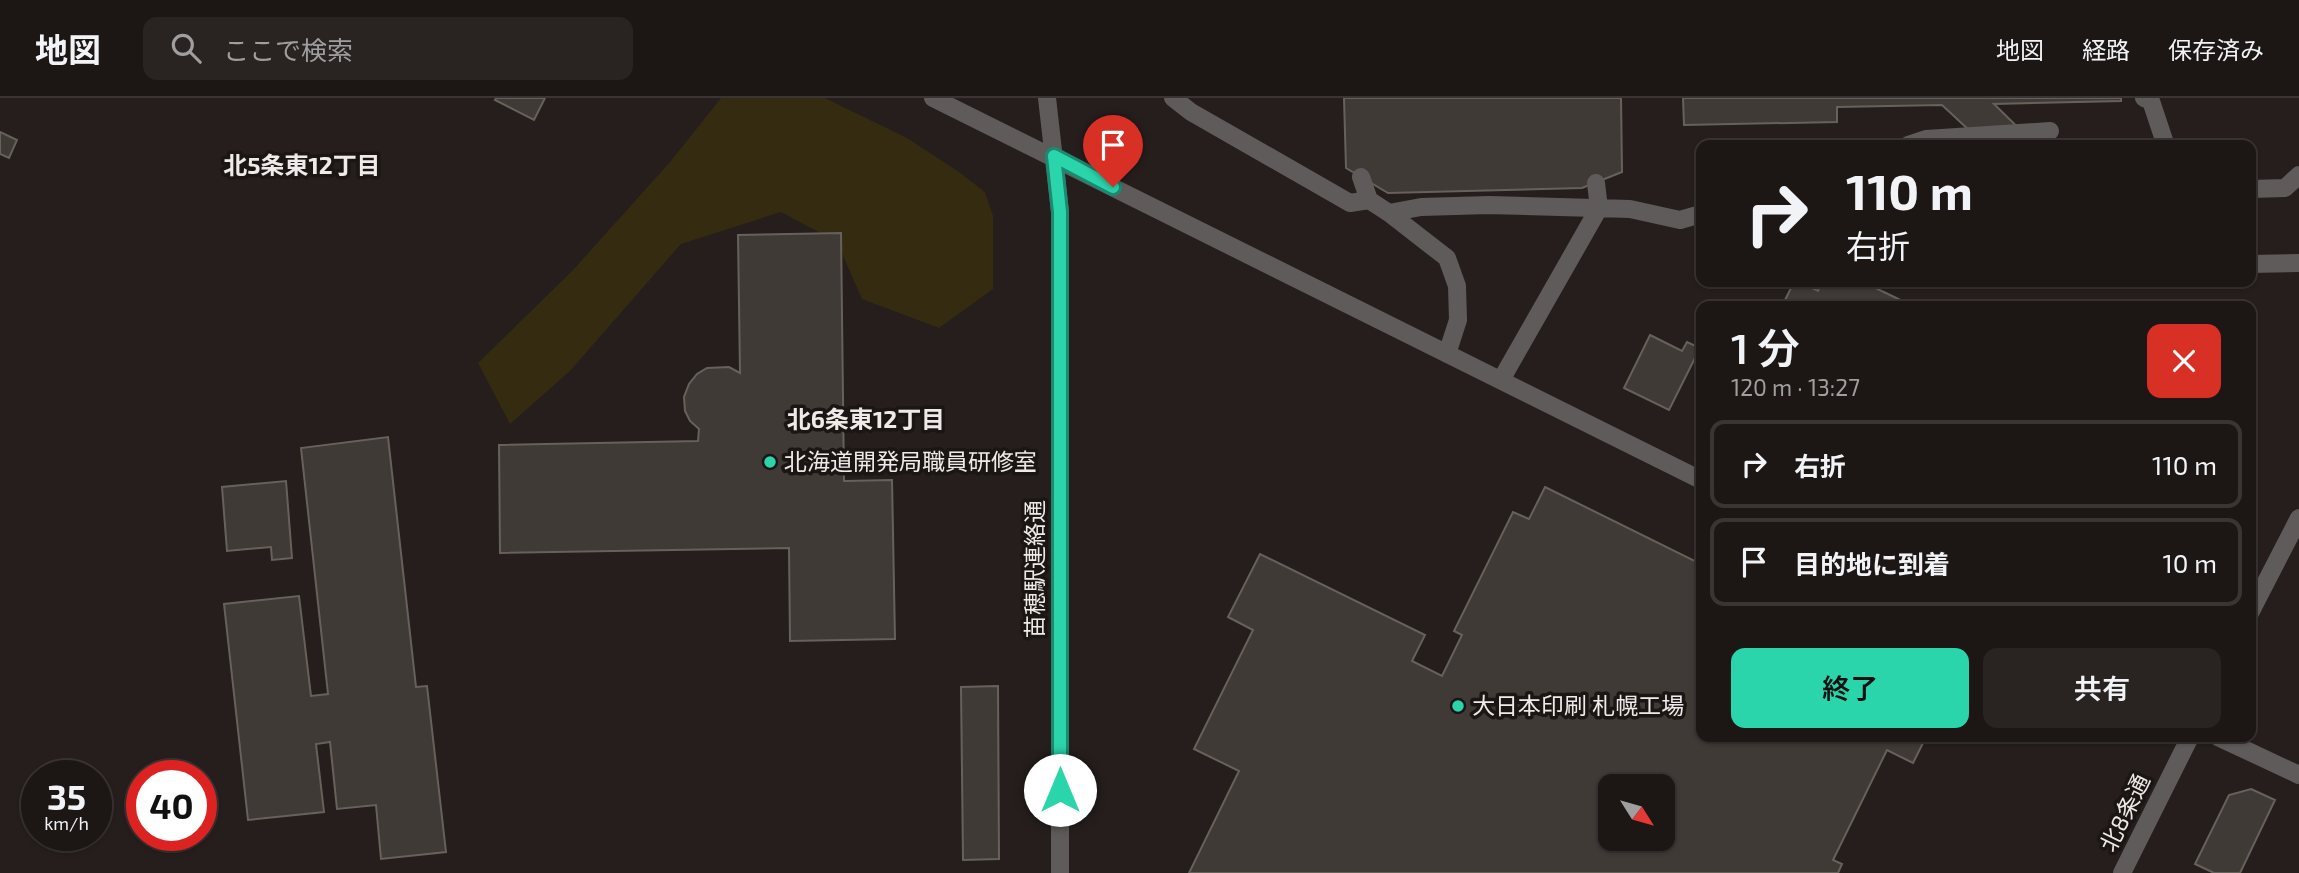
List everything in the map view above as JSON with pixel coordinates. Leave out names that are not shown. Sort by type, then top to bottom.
[{"type":"street","points":[[933,98],[1696,478]]},
{"type":"street","name":"苗穂駅連絡通","points":[[1046,98],[1060,212],[1060,873]]},
{"type":"street","points":[[1173,98],[1191,112],[1350,203],[1369,200]]},
{"type":"street","points":[[2144,98],[2151,102],[2164,140]]},
{"type":"street","points":[[1951,140],[2050,131]]},
{"type":"street","points":[[2256,189],[2285,188],[2299,175]]},
{"type":"street","points":[[1361,177],[1369,200],[1389,212],[1447,258],[1457,286],[1458,320],[1447,354]]},
{"type":"street","points":[[1501,380],[1599,208],[1596,183]]},
{"type":"street","points":[[1389,212],[1421,206],[1489,205],[1630,209],[1679,220],[1696,215]]},
{"type":"street","points":[[2256,264],[2299,263]]},
{"type":"street","points":[[2256,602],[2299,518]]},
{"type":"street","name":"北8条通","points":[[2122,873],[2188,742]]},
{"type":"street","points":[[2229,742],[2299,775]]},
{"type":"shaded area","points":[[721,98],[825,98],[907,138],[959,172],[985,192],[993,216],[993,289],[939,328],[862,299],[837,242],[781,212],[681,244],[570,371],[510,424],[478,363],[573,270],[670,162]]},
{"type":"building","points":[[545,98],[534,120],[495,100]]},
{"type":"building","points":[[1344,98],[1621,98],[1622,172],[1582,188],[1388,193],[1346,168]]},
{"type":"building","points":[[1683,98],[2121,98],[2121,101],[1994,104],[2031,140],[1980,140],[1942,105],[1837,107],[1837,122],[1684,125]]},
{"type":"building","points":[[0,132],[17,140],[9,158],[0,154]]},
{"type":"building","points":[[841,233],[844,481],[892,480],[895,639],[790,641],[789,548],[500,553],[499,445],[698,441],[699,429],[690,421],[685,411],[684,397],[689,384],[697,374],[707,368],[729,367],[740,373],[738,235]]},
{"type":"building","points":[[1792,287],[1810,287],[1818,291],[1820,287],[1873,287],[1903,301],[1784,301]]},
{"type":"building","points":[[1650,335],[1682,351],[1687,342],[1696,346],[1696,356],[1669,410],[1624,388]]},
{"type":"building","points":[[388,437],[416,687],[427,686],[446,852],[381,859],[376,805],[337,809],[330,742],[316,744],[324,812],[248,820],[224,604],[299,596],[311,696],[328,694],[301,448]]},
{"type":"building","points":[[286,481],[292,558],[272,560],[271,547],[227,551],[222,487]]},
{"type":"building","name":"大日本印刷 札幌工場","points":[[1545,487],[1696,562],[1696,742],[1924,742],[1913,763],[1887,750],[1833,860],[1842,864],[1838,873],[1189,873],[1239,771],[1194,749],[1253,630],[1228,617],[1260,554],[1425,635],[1412,661],[1442,676],[1462,635],[1454,631],[1513,512],[1529,519]]},
{"type":"building","points":[[998,686],[999,859],[963,860],[961,687]]},
{"type":"building","points":[[2251,789],[2275,800],[2240,873],[2214,873],[2195,864],[2229,795]]},
{"type":"place","name":"北海道開発局職員研修室","points":[[770,462]]},
{"type":"place","name":"大日本印刷 札幌工場","points":[[1458,706]]},
{"type":"district","name":"北5条東12丁目","points":[[302,166]]},
{"type":"district","name":"北6条東12丁目","points":[[866,420]]},
{"type":"route","points":[[1060,790],[1060,212],[1054,156],[1113,187]]}]
